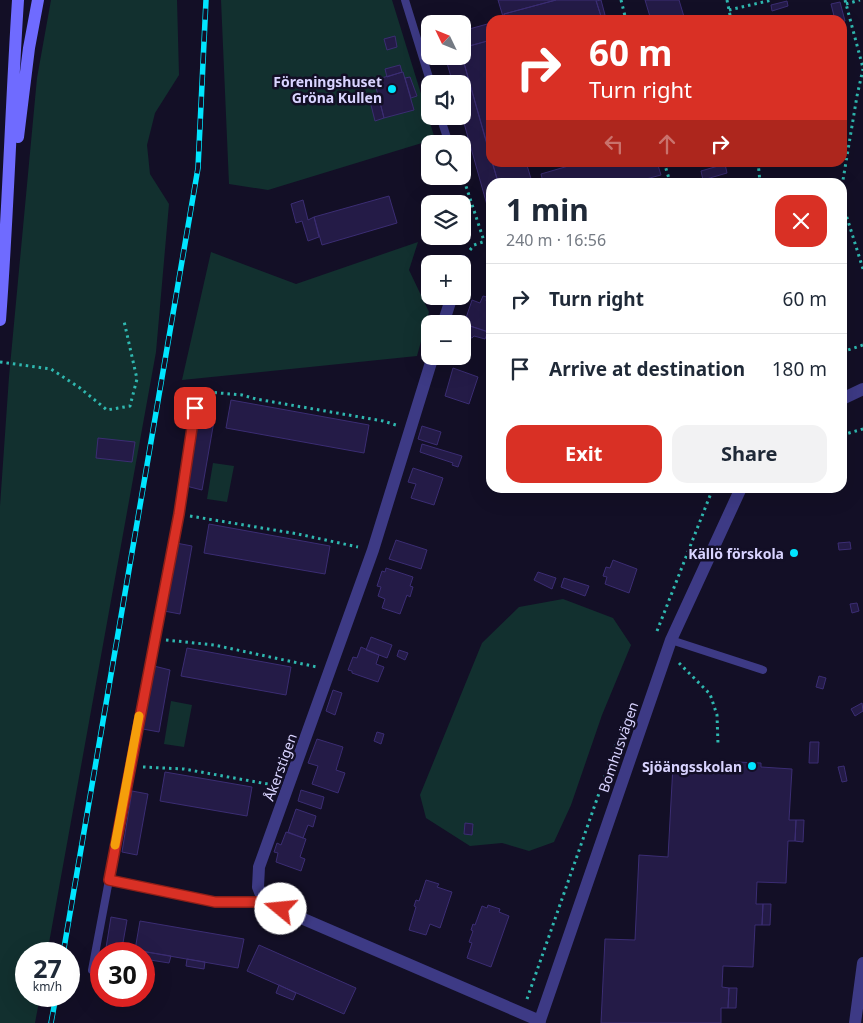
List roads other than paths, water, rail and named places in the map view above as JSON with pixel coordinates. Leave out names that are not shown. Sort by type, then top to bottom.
[{"type":"main road","points":[[0,320],[8,211],[12,91],[18,0]]},
{"type":"main road","points":[[8,211],[29,48],[38,0]]},
{"type":"street","name":"Åkerstigen","points":[[264,902],[258,887],[259,867],[373,550],[431,365]]},
{"type":"street","points":[[847,396],[863,389]]},
{"type":"street","name":"Bomhusvägen","points":[[540,1022],[671,640],[739,493]]},
{"type":"street","points":[[264,902],[540,1022]]},
{"type":"street","points":[[855,1023],[863,963]]},
{"type":"lane","points":[[405,0],[428,75]]},
{"type":"lane","points":[[97,942],[129,766],[179,514],[198,391]]},
{"type":"lane","points":[[671,640],[763,670]]},
{"type":"lane","points":[[109,880],[215,902],[264,902]]},
{"type":"railway","points":[[65,942],[198,168],[206,0]]},
{"type":"railway","points":[[51,1023],[54,1007]]},
{"type":"place","name":"Föreningshuset Gröna Kullen","points":[[392,89]]},
{"type":"place","name":"Källö förskola","points":[[794,553]]},
{"type":"place","name":"Sjöängsskolan","points":[[752,766]]}]
